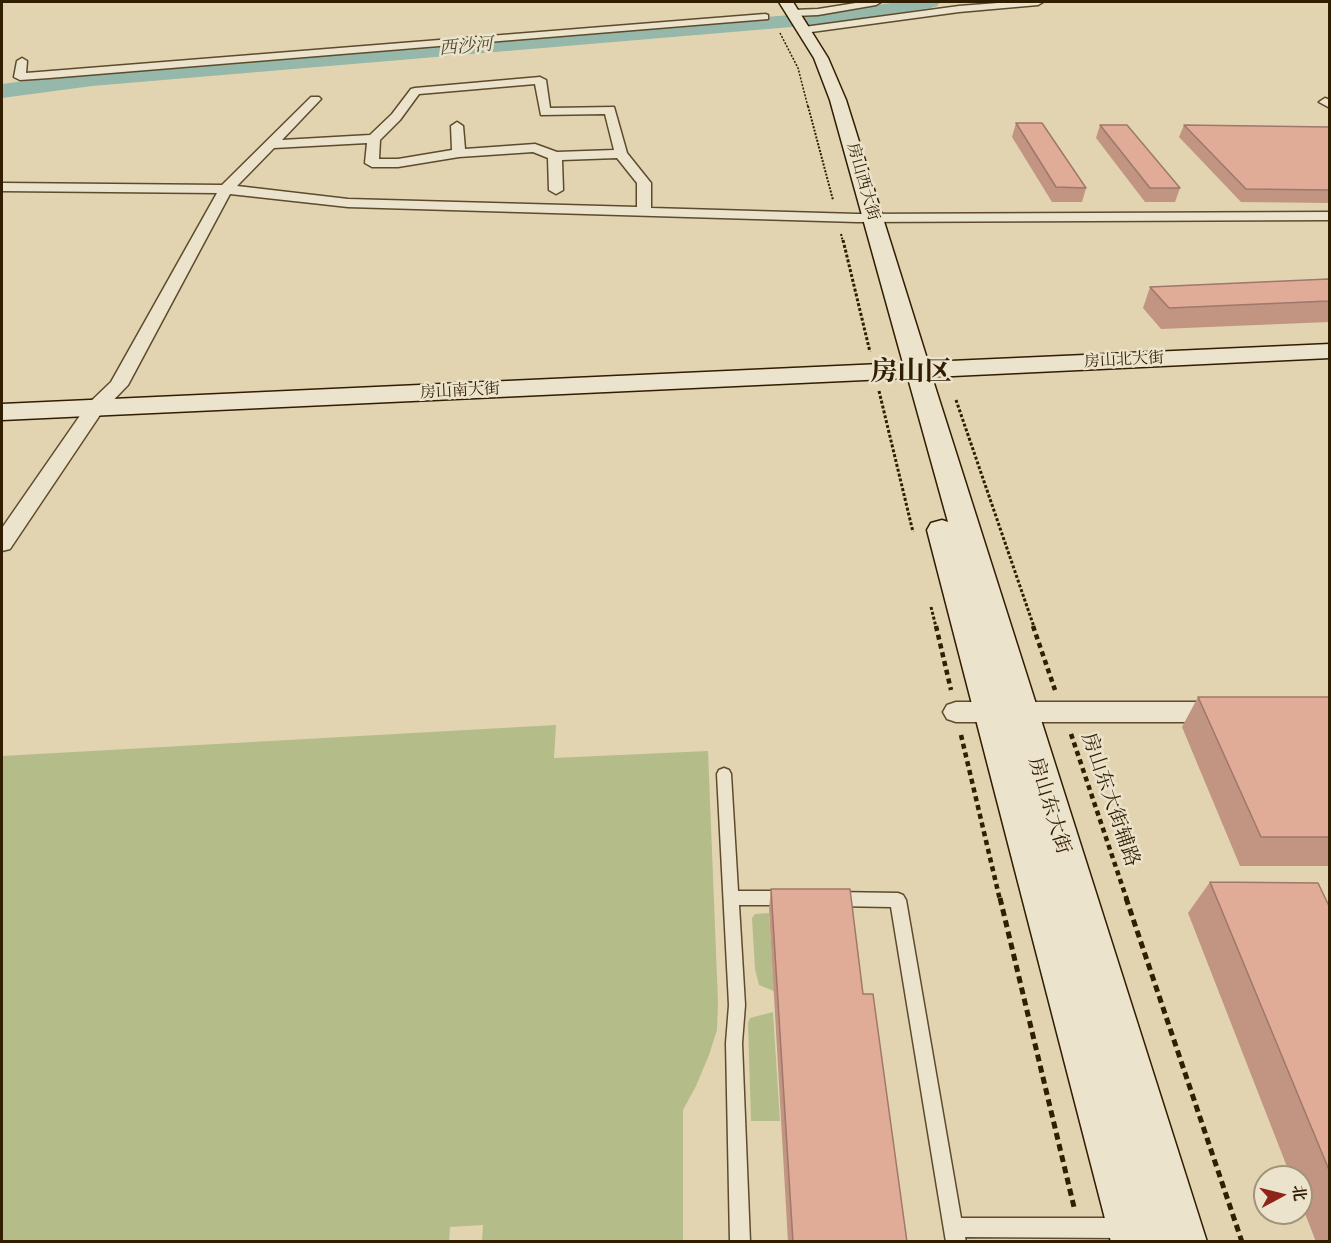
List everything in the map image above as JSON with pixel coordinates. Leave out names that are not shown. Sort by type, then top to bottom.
[{"type":"main road","name":"房山西大街","points":[[774,2],[793,18],[817,77],[865,218],[909,371]]},
{"type":"main road","name":"房山北大街","points":[[909,371],[1329,351]]},
{"type":"main road","name":"房山南大街","points":[[2,412],[909,371]]},
{"type":"main road","name":"房山东大街","points":[[909,371],[989,711],[1137,1235]]},
{"type":"main road","name":"房山东大街","points":[[989,711],[1179,1234]]},
{"type":"street","points":[[793,18],[876,2]]},
{"type":"street","points":[[793,18],[960,9],[1038,2]]},
{"type":"street","points":[[22,61],[15,78],[765,16]]},
{"type":"street","points":[[621,154],[555,156],[535,148],[459,153],[398,163],[372,163],[374,139],[396,117],[416,91],[540,80],[545,112],[610,110],[621,154],[644,183],[644,212]]},
{"type":"street","points":[[2,544],[95,408],[119,385],[226,189],[315,99]]},
{"type":"street","points":[[457,126],[459,153]]},
{"type":"street","points":[[271,144],[374,139]]},
{"type":"street","points":[[555,156],[556,190]]},
{"type":"street","points":[[2,188],[226,189],[348,203],[865,218],[1329,216]]},
{"type":"street","points":[[989,711],[1248,712]]},
{"type":"lane","points":[[724,774],[737,1005],[734,1043],[740,1242]]},
{"type":"lane","points":[[731,898],[898,900],[954,1234],[1079,1228],[1137,1235],[1179,1234]]},
{"type":"path","points":[[909,371],[915,542]]},
{"type":"path","name":"房山东大街辅路","points":[[909,371],[1062,710],[1242,1242]]},
{"type":"path","points":[[929,599],[989,711],[1079,1228]]},
{"type":"green space","points":[[556,725],[554,758],[708,751],[718,1002],[717,1030],[696,1086],[683,1110],[683,1241],[482,1241],[483,1225],[450,1227],[449,1242],[2,1241],[2,756]]},
{"type":"green space","points":[[769,913],[774,991],[759,985],[755,969],[752,918],[755,914]]},
{"type":"green space","points":[[773,1012],[780,1121],[751,1121],[748,1023],[750,1018]]},
{"type":"building","points":[[1016,123],[1042,123],[1086,188],[1056,187]]},
{"type":"building","points":[[1100,125],[1127,125],[1180,188],[1150,188]]},
{"type":"building","points":[[1184,125],[1329,127],[1329,190],[1246,189]]},
{"type":"building","points":[[1329,279],[1329,301],[1169,308],[1150,287]]},
{"type":"building","points":[[1198,697],[1329,697],[1329,837],[1261,837]]},
{"type":"building","points":[[1210,882],[1318,883],[1329,906],[1329,1170]]},
{"type":"building","points":[[771,889],[850,889],[863,994],[873,994],[907,1242],[793,1242]]},
{"type":"waterway","name":"西沙河","points":[[2,91],[92,79],[827,18],[931,2]]},
{"type":"district","name":"房山区","points":[[911,374]]}]
